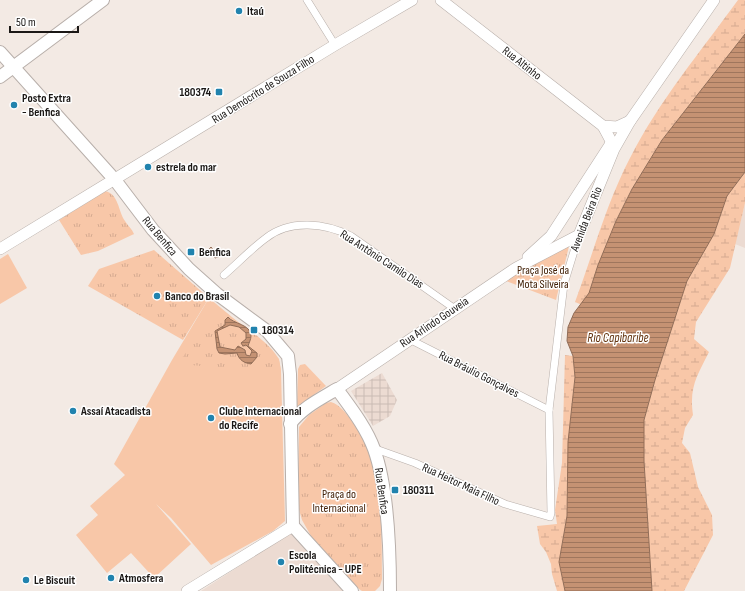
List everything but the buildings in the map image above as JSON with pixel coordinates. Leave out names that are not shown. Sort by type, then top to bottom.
[{"type":"main road","points":[[0,77],[103,0]]},
{"type":"main road","name":"Rua Demócrito de Souza Filho","points":[[0,249],[335,45],[412,0]]},
{"type":"main road","name":"Rua Altinho","points":[[440,0],[603,126]]},
{"type":"main road","name":"Avenida Beira Rio","points":[[579,235],[614,149],[630,121],[714,0]]},
{"type":"main road","name":"Rua Benfica","points":[[0,52],[115,180],[153,230],[189,269],[217,294],[267,331],[288,356],[290,374],[293,526]]},
{"type":"main road","points":[[603,126],[617,128],[630,121]]},
{"type":"main road","name":"Rua Arlindo Gouveia","points":[[516,268],[550,236],[610,145],[611,141],[603,126]]},
{"type":"main road","name":"Rua Arlindo Gouveia","points":[[337,389],[516,268],[579,235]]},
{"type":"main road","points":[[347,403],[345,395],[347,386],[352,378]]},
{"type":"main road","points":[[290,424],[295,417],[314,402],[337,389]]},
{"type":"main road","name":"Rua Benfica","points":[[337,389],[347,403],[373,448],[384,487],[390,591]]},
{"type":"main road","points":[[187,591],[293,526],[352,590]]},
{"type":"main road","points":[[380,591],[390,571]]},
{"type":"main road","points":[[390,571],[394,591]]},
{"type":"street","points":[[308,0],[335,45]]},
{"type":"street","name":"Rua Antônio Camilo Dias","points":[[224,275],[266,237],[291,226],[317,225],[338,230],[351,236],[455,309]]},
{"type":"street","name":"Avenida Beira Rio","points":[[550,517],[549,410],[564,284],[579,235]]},
{"type":"street","name":"Rua Bráulio Gonçalves","points":[[409,339],[549,410]]},
{"type":"street","name":"Rua Heitor Maia Filho","points":[[373,448],[416,463],[505,504],[550,517]]},
{"type":"shaded area","points":[[745,203],[745,248],[735,244]]},
{"type":"shaded area","points":[[382,373],[397,400],[390,416],[373,426],[351,391]]},
{"type":"shaded area","name":"Escola Politécnica - UPE","points":[[290,533],[344,591],[201,591]]},
{"type":"green space","points":[[738,0],[745,0],[745,34],[662,140],[632,189],[616,221],[598,265],[589,293],[582,305],[575,302],[621,175],[641,137],[667,96]]},
{"type":"green space","points":[[745,172],[745,203],[730,268],[696,322],[694,339],[709,352],[695,382],[692,397],[693,415],[685,428],[682,443],[690,453],[698,487],[712,515],[713,535],[684,591],[652,591],[644,461],[644,420],[655,380],[687,281],[714,234],[727,196]]},
{"type":"green space","points":[[105,191],[110,193],[116,199],[126,223],[134,234],[98,251],[81,255],[59,220]]},
{"type":"green space","name":"Praça José da Mota Silveira","points":[[569,246],[556,300],[506,281],[531,264]]},
{"type":"green space","points":[[154,250],[209,298],[183,340],[88,286],[99,269]]},
{"type":"green space","points":[[8,254],[27,288],[0,304],[0,259]]},
{"type":"green space","name":"Clube Internacional do Recife","points":[[209,298],[267,346],[279,359],[281,372],[285,521],[273,531],[211,565],[171,518],[156,504],[191,544],[154,578],[131,553],[107,573],[76,535],[98,515],[90,506],[125,475],[114,464],[172,360]]},
{"type":"green space","points":[[220,310],[252,332],[269,346],[279,360],[281,372],[177,364]]},
{"type":"green space","points":[[565,355],[573,356],[575,377],[571,418],[567,516],[559,562],[565,591],[557,591],[551,564],[546,552],[540,544],[537,526],[557,524],[555,510],[562,463]]},
{"type":"green space","points":[[305,364],[326,386],[297,407],[298,369],[300,365]]},
{"type":"green space","name":"Praça do Internacional","points":[[331,402],[345,412],[362,438],[370,456],[376,476],[381,517],[382,579],[380,586],[375,591],[362,591],[359,589],[311,536],[302,520],[298,506],[299,427],[309,415],[326,403]]},
{"type":"water","name":"Rio Capibaribe","points":[[745,34],[745,172],[727,196],[714,234],[687,281],[655,380],[644,420],[644,461],[652,591],[565,591],[559,562],[567,516],[568,442],[575,377],[573,356],[567,341],[568,327],[574,313],[589,293],[598,265],[616,221],[632,189],[662,140]]},
{"type":"water","points":[[211,247],[221,256],[215,258],[208,250]]},
{"type":"water","points":[[228,317],[248,329],[250,332],[251,337],[248,346],[257,353],[257,357],[251,364],[242,361],[237,353],[219,353],[217,349],[215,331],[225,325],[225,320]],"holes":[[[230,325],[239,327],[246,333],[246,339],[241,343],[243,346],[246,345],[252,351],[250,356],[246,355],[245,350],[238,346],[235,350],[220,347],[217,331]]]},
{"type":"place","name":"Itaú","points":[[239,11]]},
{"type":"place","name":"180374","points":[[219,92]]},
{"type":"place","name":"Posto Extra - Benfica","points":[[14,105]]},
{"type":"place","name":"estrela do mar","points":[[148,167]]},
{"type":"place","name":"Benfica","points":[[191,252]]},
{"type":"place","name":"Banco do Brasil","points":[[157,296]]},
{"type":"place","name":"180314","points":[[254,330]]},
{"type":"place","name":"Assaí Atacadista","points":[[73,411]]},
{"type":"place","name":"Clube Internacional do Recife","points":[[211,418]]},
{"type":"place","name":"180311","points":[[395,490]]},
{"type":"place","name":"Escola Politécnica - UPE","points":[[281,562]]},
{"type":"place","name":"Atmosfera","points":[[111,578]]},
{"type":"place","name":"Le Biscuit","points":[[26,580]]}]
